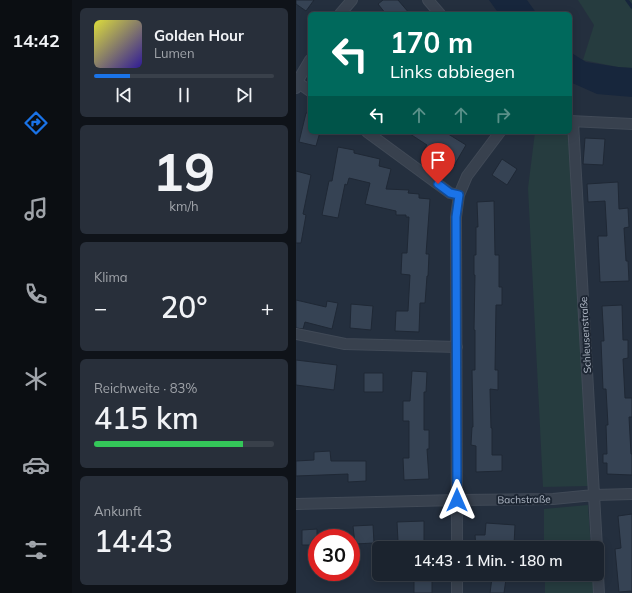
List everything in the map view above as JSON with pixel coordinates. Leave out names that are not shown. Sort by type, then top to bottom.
[{"type":"street","points":[[342,12],[352,0]]},
{"type":"street","points":[[428,0],[438,12]]},
{"type":"street","points":[[308,64],[297,85],[308,90]]},
{"type":"street","points":[[572,122],[632,124]]},
{"type":"street","name":"Schleusenstraße","points":[[572,122],[597,541]]},
{"type":"street","points":[[370,134],[450,193],[459,195]]},
{"type":"street","points":[[457,541],[456,217],[459,195],[467,176],[498,134]]},
{"type":"street","points":[[296,334],[345,344],[457,347]]},
{"type":"street","name":"Bachstraße","points":[[296,504],[553,499],[594,495],[632,494]]},
{"type":"street","points":[[457,581],[458,593]]},
{"type":"street","points":[[598,581],[599,593]]},
{"type":"green space","points":[[578,0],[632,0],[632,68],[618,67],[583,60],[594,25]]},
{"type":"green space","points":[[535,134],[569,134],[588,486],[543,487],[528,188]]},
{"type":"green space","points":[[588,505],[591,541],[544,541],[544,509]]},
{"type":"green space","points":[[545,581],[594,581],[595,593],[545,593]]},
{"type":"water","points":[[489,0],[527,0],[536,12],[498,12]]},
{"type":"water","points":[[572,53],[586,62],[632,68],[632,97],[597,94],[572,83]]},
{"type":"building","points":[[296,0],[314,0],[306,11],[296,4]]},
{"type":"building","points":[[383,0],[398,0],[408,12],[384,12],[378,4]]},
{"type":"building","points":[[306,113],[308,113],[308,134],[319,134],[316,146],[299,142]]},
{"type":"building","points":[[410,134],[448,134],[466,145],[452,169],[423,151],[427,145]]},
{"type":"building","points":[[585,138],[605,139],[603,165],[583,164]]},
{"type":"building","points":[[338,147],[354,150],[354,153],[380,159],[379,166],[391,169],[386,189],[409,190],[408,193],[419,194],[419,198],[430,199],[426,254],[429,254],[428,276],[425,303],[420,303],[419,332],[395,331],[396,311],[408,311],[410,275],[401,274],[402,253],[407,253],[409,217],[406,217],[406,215],[396,215],[396,211],[365,204],[370,183],[349,178],[347,185],[345,184],[338,218],[322,215],[329,181],[332,181]]},
{"type":"building","points":[[502,159],[517,169],[507,185],[492,175]]},
{"type":"building","points":[[296,171],[311,175],[303,214],[306,215],[301,243],[296,243]]},
{"type":"building","points":[[618,182],[619,209],[628,208],[629,227],[624,228],[629,281],[600,282],[598,236],[607,236],[605,201],[588,202],[587,184]]},
{"type":"building","points":[[494,201],[495,255],[499,255],[499,287],[502,287],[502,305],[496,305],[495,370],[498,370],[498,390],[490,389],[491,428],[492,455],[502,455],[502,471],[476,472],[476,446],[471,445],[473,427],[472,370],[475,370],[474,255],[476,255],[476,227],[478,227],[477,202]]},
{"type":"building","points":[[296,300],[326,307],[327,301],[338,303],[332,329],[305,322],[303,329],[296,328]]},
{"type":"building","points":[[351,304],[373,306],[371,330],[350,328]]},
{"type":"building","points":[[622,305],[623,340],[628,340],[628,358],[623,359],[625,398],[632,398],[632,417],[629,417],[632,475],[607,474],[607,463],[603,463],[603,454],[607,454],[606,425],[608,425],[606,389],[603,389],[601,341],[604,341],[602,306]]},
{"type":"building","points":[[296,360],[337,365],[334,390],[296,385]]},
{"type":"building","points":[[412,371],[427,372],[426,392],[424,392],[424,430],[429,430],[429,449],[427,449],[429,479],[404,480],[403,458],[409,458],[409,421],[403,421],[403,401],[410,401]]},
{"type":"building","points":[[364,373],[383,373],[383,392],[364,392]]},
{"type":"building","points":[[330,451],[331,461],[366,461],[366,481],[348,482],[348,474],[296,476],[296,461],[314,460],[314,452]]},
{"type":"building","points":[[632,514],[632,591],[619,592],[615,549],[621,548],[618,516]]},
{"type":"building","points":[[424,521],[424,541],[398,541],[397,522]]},
{"type":"building","points":[[486,523],[515,525],[514,541],[475,541],[475,535],[485,535]]},
{"type":"building","points":[[373,525],[374,541],[372,541],[372,543],[360,544],[360,529],[353,529],[353,526]]},
{"type":"building","points":[[302,530],[308,530],[308,545],[302,545]]},
{"type":"building","points":[[414,581],[432,581],[432,593],[414,593]]},
{"type":"building","points":[[492,581],[506,581],[504,593],[490,593]]},
{"type":"waterway","points":[[627,0],[632,7]]},
{"type":"route","points":[[438,184],[450,193],[459,195],[456,217],[457,500]]}]
